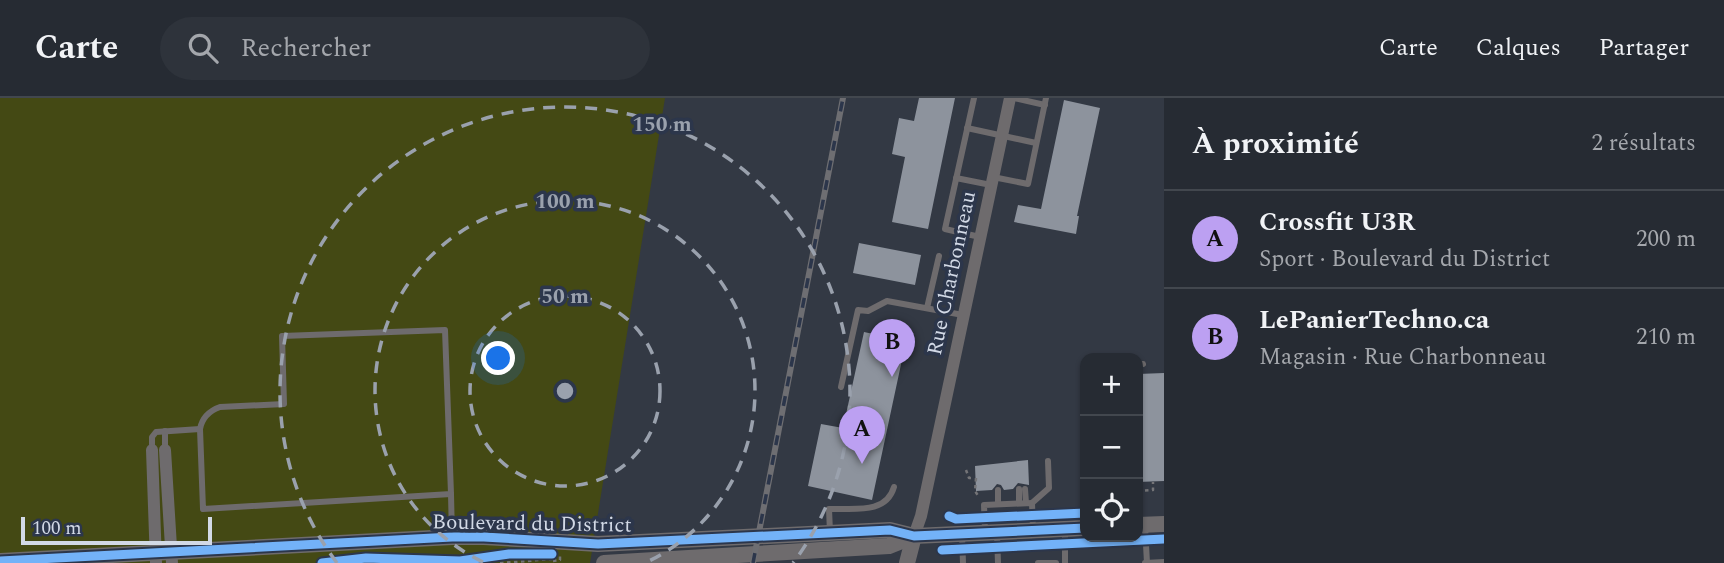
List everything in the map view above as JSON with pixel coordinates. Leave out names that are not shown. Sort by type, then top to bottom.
[{"type":"street","name":"Rue Charbonneau","points":[[914,536],[921,516],[1012,98]]},
{"type":"street","points":[[152,450],[164,558]]},
{"type":"street","points":[[164,558],[165,450]]},
{"type":"street","points":[[1143,525],[1164,524]]},
{"type":"street","points":[[907,563],[914,536],[1080,528]]},
{"type":"street","name":"Boulevard du District","points":[[0,561],[164,558],[452,537],[491,537],[554,557],[618,543],[894,530],[914,536]]},
{"type":"street","name":"Boulevard du District","points":[[604,563],[889,546],[914,536]]},
{"type":"lane","points":[[974,98],[945,229],[980,237]]},
{"type":"lane","points":[[956,178],[1028,184],[1045,101],[1012,98]]},
{"type":"lane","points":[[967,128],[1036,143]]},
{"type":"lane","points":[[927,308],[939,256]]},
{"type":"lane","points":[[841,387],[858,310],[868,311],[887,301],[963,315]]},
{"type":"lane","points":[[451,494],[203,509],[201,429],[205,417],[217,408],[284,404],[282,335],[445,330],[451,494],[452,537]]},
{"type":"lane","points":[[152,450],[153,435],[165,431],[201,429]]},
{"type":"lane","points":[[165,431],[165,450]]},
{"type":"lane","points":[[998,563],[984,505],[1026,503],[1049,488],[1048,461]]},
{"type":"lane","points":[[830,532],[829,509],[875,507],[889,499],[894,487]]},
{"type":"lane","points":[[1022,489],[1033,531]]},
{"type":"lane","points":[[998,490],[998,504]]},
{"type":"lane","points":[[1065,529],[1066,563]]},
{"type":"lane","points":[[962,534],[963,563]]},
{"type":"lane","points":[[1143,538],[1145,563],[1164,562]]},
{"type":"lane","points":[[1038,563],[1056,563]]},
{"type":"path","points":[[960,474],[966,472],[969,478],[975,478],[975,491]]},
{"type":"path","points":[[1143,491],[1153,490],[1153,482]]},
{"type":"path","points":[[497,559],[554,557]]},
{"type":"green space","points":[[0,98],[665,98],[590,563],[0,563]]},
{"type":"building","points":[[919,98],[955,98],[928,229],[892,222],[905,157],[892,154],[899,118],[914,121]]},
{"type":"building","points":[[1064,100],[1100,108],[1077,216],[1076,234],[1014,222],[1018,205],[1041,209]]},
{"type":"building","points":[[859,243],[921,255],[915,285],[853,273]]},
{"type":"building","points":[[864,332],[906,341],[872,500],[808,486],[821,424],[843,428]]},
{"type":"building","points":[[1164,373],[1164,481],[1143,482],[1143,374]]},
{"type":"building","points":[[1028,460],[1029,485],[1018,483],[1013,489],[1004,490],[997,484],[992,490],[976,491],[975,466]]},
{"type":"railway","points":[[753,563],[843,98]]},
{"type":"cycle path","points":[[949,516],[956,519],[1080,513]]},
{"type":"cycle path","points":[[0,561],[452,537],[598,544],[890,530],[914,536],[1080,528]]},
{"type":"cycle path","points":[[942,550],[1164,539]]},
{"type":"cycle path","points":[[322,563],[366,558],[460,561],[509,554],[552,554]]},
{"type":"place","name":"LePanierTechno.ca","points":[[892,377]]},
{"type":"place","name":"Crossfit U3R","points":[[862,464]]}]
